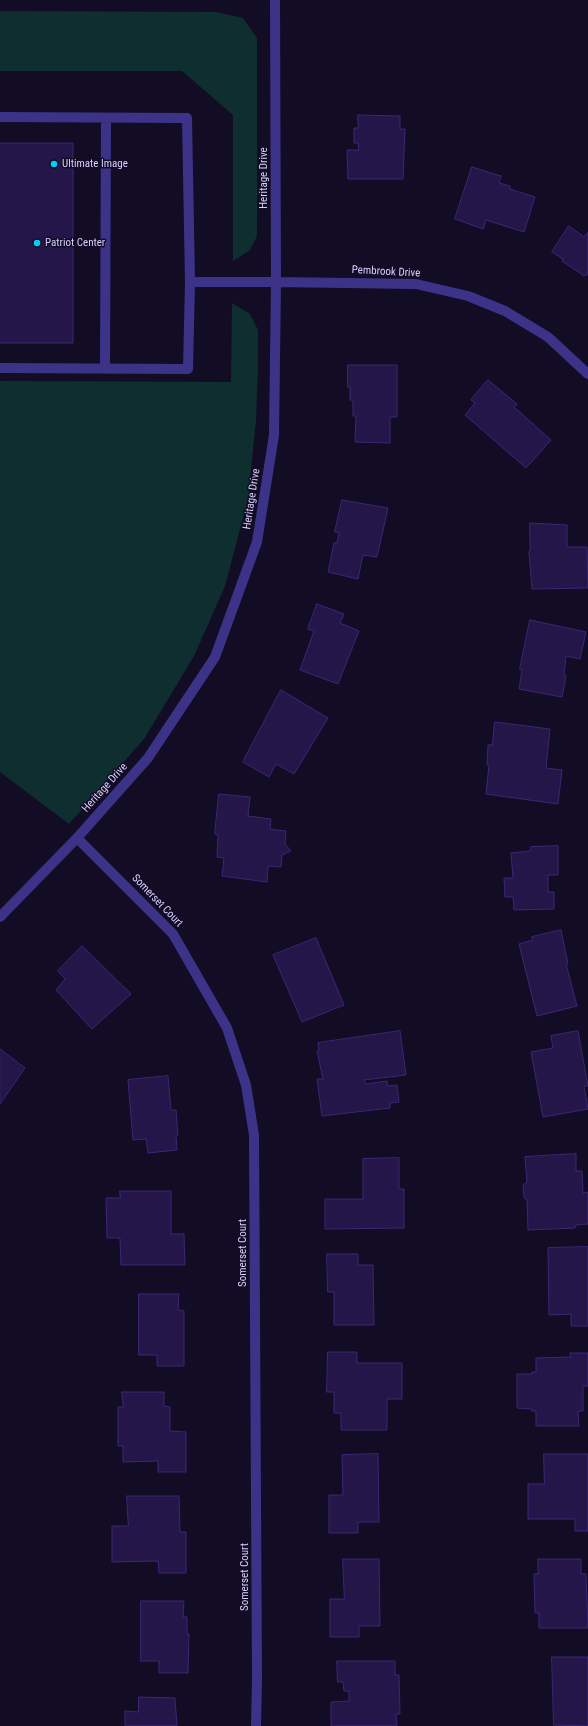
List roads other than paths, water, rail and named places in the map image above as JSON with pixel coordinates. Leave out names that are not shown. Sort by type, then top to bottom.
[{"type":"street","name":"Heritage Drive","points":[[0,917],[78,838],[148,758],[215,657],[257,542],[274,435],[276,282],[275,0]]},
{"type":"street","points":[[0,117],[187,118],[190,282],[188,369],[0,368]]},
{"type":"street","points":[[105,369],[106,118]]},
{"type":"street","name":"Pembrook Drive","points":[[190,282],[416,284],[468,296],[505,311],[548,337],[588,374]]},
{"type":"street","name":"Somerset Court","points":[[78,838],[173,934],[227,1028],[246,1085],[251,1110],[254,1143],[256,1726]]},
{"type":"place","name":"Ultimate Image","points":[[54,164]]},
{"type":"place","name":"Patriot Center","points":[[37,243]]}]
